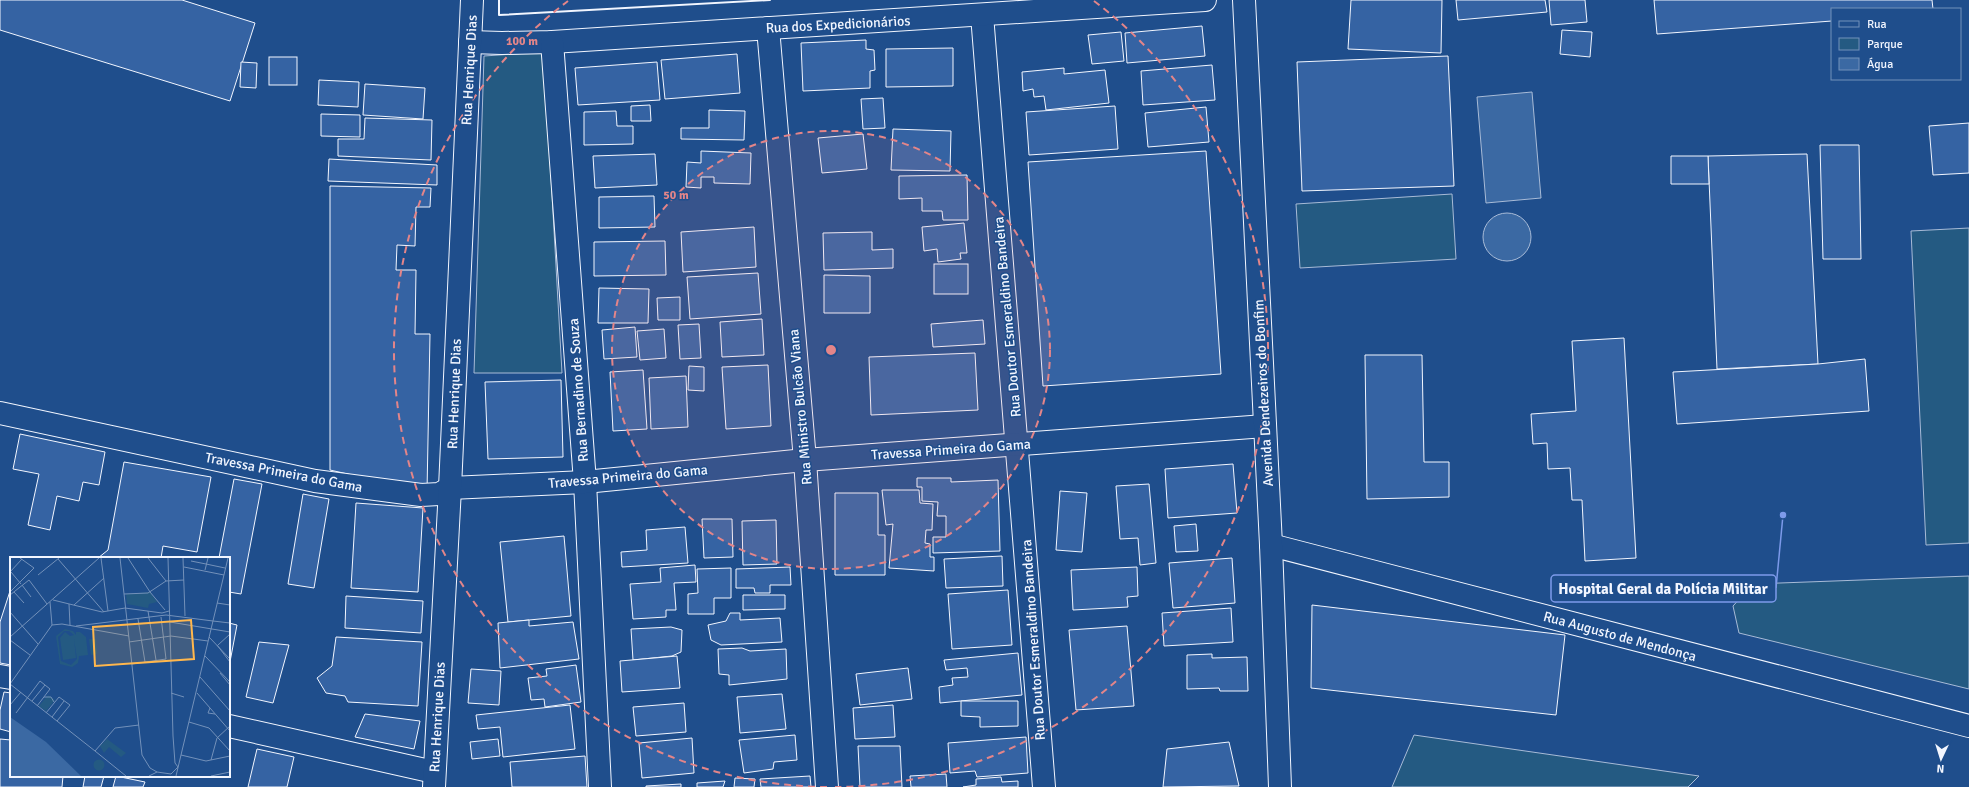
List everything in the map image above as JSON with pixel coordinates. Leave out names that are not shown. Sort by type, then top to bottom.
[{"type":"street","name":"Rua Henrique Dias","points":[[434,779],[450,488],[472,0]]},
{"type":"street","name":"Rua dos Expedicionários","points":[[470,42],[552,42],[1205,0]]},
{"type":"street","name":"Avenida Dendezeiros do Bonfim","points":[[1244,0],[1271,545],[1280,787]]},
{"type":"street","name":"Rua Doutor Esmeraldino Bandeira","points":[[982,15],[1018,444],[1044,787]]},
{"type":"street","name":"Rua Ministro Bulcão Viana","points":[[768,28],[805,460],[827,787]]},
{"type":"street","name":"Rua Bernadino de Souza","points":[[552,42],[584,482],[600,787]]},
{"type":"street","name":"Travessa Primeira do Gama","points":[[0,413],[315,481],[421,495],[439,494],[450,488],[584,482],[805,460],[1265,426]]},
{"type":"street","name":"Rua Augusto de Mendonça","points":[[1271,545],[1969,726]]},
{"type":"street","points":[[0,676],[10,678]]},
{"type":"street","points":[[230,726],[434,779]]},
{"type":"green space","points":[[544,52],[562,373],[474,373],[484,56]]},
{"type":"green space","points":[[1452,194],[1456,259],[1300,268],[1296,204]]},
{"type":"green space","points":[[1969,228],[1969,543],[1926,545],[1911,231]]},
{"type":"green space","points":[[1969,576],[1969,689],[1739,633],[1733,606],[1753,584]]},
{"type":"green space","points":[[1414,735],[1699,776],[1688,787],[1392,787]]},
{"type":"water","points":[[1532,92],[1541,198],[1486,203],[1477,97]]},
{"type":"water","points":[[1507,213],[1516,215],[1524,220],[1529,228],[1531,237],[1529,246],[1524,254],[1516,259],[1507,261],[1498,259],[1490,254],[1485,246],[1483,237],[1485,228],[1490,220],[1498,215]]},
{"type":"building","points":[[0,0],[182,0],[255,23],[230,101],[0,30]]},
{"type":"building","points":[[1351,0],[1442,0],[1441,53],[1348,49]]},
{"type":"building","points":[[1456,0],[1545,0],[1547,12],[1458,20]]},
{"type":"building","points":[[1549,0],[1585,0],[1587,22],[1551,25]]},
{"type":"building","points":[[1654,0],[1932,0],[1933,8],[1831,8],[1831,21],[1657,34]]},
{"type":"building","points":[[1202,26],[1205,56],[1127,63],[1125,33]]},
{"type":"building","points":[[1562,30],[1592,32],[1590,57],[1560,54]]},
{"type":"building","points":[[1121,32],[1124,61],[1092,64],[1088,35]]},
{"type":"building","points":[[866,40],[866,49],[874,50],[875,70],[870,71],[870,88],[803,91],[801,43]]},
{"type":"building","points":[[953,48],[953,86],[886,87],[886,49]]},
{"type":"building","points":[[737,54],[740,93],[665,99],[661,60]]},
{"type":"building","points":[[1448,56],[1454,186],[1302,191],[1297,62]]},
{"type":"building","points":[[269,57],[297,57],[297,85],[269,85]]},
{"type":"building","points":[[241,62],[257,63],[256,88],[240,87]]},
{"type":"building","points":[[657,62],[660,100],[578,105],[575,68]]},
{"type":"building","points":[[1212,65],[1215,100],[1143,105],[1141,71]]},
{"type":"building","points":[[1064,68],[1064,74],[1105,70],[1109,103],[1046,110],[1044,96],[1034,97],[1033,89],[1023,91],[1022,72]]},
{"type":"building","points":[[319,80],[359,82],[358,107],[318,105]]},
{"type":"building","points":[[365,84],[425,88],[423,119],[363,115]]},
{"type":"building","points":[[883,98],[885,128],[863,129],[861,99]]},
{"type":"building","points":[[650,105],[651,121],[631,121],[631,106]]},
{"type":"building","points":[[1115,106],[1118,149],[1029,155],[1026,112]]},
{"type":"building","points":[[1206,107],[1209,142],[1148,147],[1145,113]]},
{"type":"building","points":[[709,110],[745,111],[744,140],[681,139],[681,128],[709,128]]},
{"type":"building","points":[[616,111],[617,126],[633,126],[633,144],[584,145],[584,112]]},
{"type":"building","points":[[321,114],[360,115],[360,137],[321,136]]},
{"type":"building","points":[[365,118],[432,120],[431,160],[338,156],[338,139],[364,139]]},
{"type":"building","points":[[1969,123],[1969,173],[1933,175],[1929,126]]},
{"type":"building","points":[[893,129],[951,131],[950,171],[891,170]]},
{"type":"building","points":[[863,134],[867,169],[822,173],[818,138]]},
{"type":"building","points":[[1820,145],[1859,145],[1861,259],[1823,259]]},
{"type":"building","points":[[701,151],[751,153],[750,184],[714,183],[714,177],[701,177],[701,188],[686,187],[687,162],[701,163]]},
{"type":"building","points":[[1206,151],[1221,374],[1043,386],[1028,162]]},
{"type":"building","points":[[655,154],[657,185],[595,188],[593,156]]},
{"type":"building","points":[[1807,154],[1818,364],[1717,369],[1708,156]]},
{"type":"building","points":[[1671,156],[1708,156],[1709,184],[1671,184]]},
{"type":"building","points":[[329,159],[437,165],[437,185],[328,181]]},
{"type":"building","points":[[967,175],[968,220],[943,220],[942,211],[922,211],[922,198],[899,199],[899,176]]},
{"type":"building","points":[[330,186],[431,188],[430,207],[416,207],[415,246],[397,245],[396,270],[416,270],[415,334],[430,334],[427,492],[330,470]]},
{"type":"building","points":[[654,196],[655,227],[599,228],[599,197]]},
{"type":"building","points":[[964,223],[967,253],[960,253],[961,259],[938,262],[937,249],[924,251],[922,227]]},
{"type":"building","points":[[754,227],[756,267],[683,272],[681,232]]},
{"type":"building","points":[[872,232],[872,250],[893,249],[893,268],[824,270],[823,233]]},
{"type":"building","points":[[665,241],[666,275],[594,276],[594,242]]},
{"type":"building","points":[[934,264],[968,264],[968,294],[934,294]]},
{"type":"building","points":[[758,273],[761,314],[690,319],[687,277]]},
{"type":"building","points":[[824,275],[870,276],[870,313],[824,313]]},
{"type":"building","points":[[599,288],[649,289],[648,323],[598,323]]},
{"type":"building","points":[[680,297],[680,320],[658,320],[657,298]]},
{"type":"building","points":[[762,319],[764,355],[722,357],[720,322]]},
{"type":"building","points":[[983,320],[985,344],[933,347],[931,324]]},
{"type":"building","points":[[699,324],[701,358],[680,359],[678,325]]},
{"type":"building","points":[[635,327],[637,357],[604,359],[602,330]]},
{"type":"building","points":[[664,329],[666,358],[640,360],[637,331]]},
{"type":"building","points":[[1624,338],[1636,558],[1585,561],[1582,500],[1572,500],[1570,468],[1548,469],[1547,443],[1533,444],[1531,414],[1576,411],[1572,341]]},
{"type":"building","points":[[975,353],[978,410],[871,415],[869,357]]},
{"type":"building","points":[[1365,355],[1422,355],[1424,462],[1449,462],[1449,497],[1367,499]]},
{"type":"building","points":[[1865,359],[1869,411],[1677,424],[1673,372],[1818,364]]},
{"type":"building","points":[[768,365],[771,426],[726,429],[722,367]]},
{"type":"building","points":[[689,366],[704,367],[704,391],[688,390]]},
{"type":"building","points":[[643,370],[647,429],[613,431],[610,372]]},
{"type":"building","points":[[686,376],[688,427],[651,429],[649,378]]},
{"type":"building","points":[[561,380],[563,457],[488,459],[485,382]]},
{"type":"building","points":[[20,434],[105,452],[99,485],[83,482],[79,501],[57,496],[50,530],[28,525],[39,474],[13,469]]},
{"type":"building","points":[[124,462],[211,477],[197,552],[163,546],[161,557],[99,557],[108,550]]},
{"type":"building","points":[[1233,464],[1237,513],[1168,518],[1165,469]]},
{"type":"building","points":[[917,478],[951,478],[951,482],[998,480],[1000,551],[933,553],[933,537],[946,537],[946,516],[937,516],[938,502],[922,501],[922,487],[917,487]]},
{"type":"building","points":[[234,479],[262,484],[241,594],[230,592],[230,557],[219,557]]},
{"type":"building","points":[[1149,484],[1156,563],[1140,565],[1138,538],[1120,539],[1116,486]]},
{"type":"building","points":[[882,490],[919,490],[920,503],[933,504],[932,530],[926,530],[925,543],[930,544],[930,557],[934,557],[934,571],[889,568],[893,524],[886,525]]},
{"type":"building","points":[[1060,491],[1087,493],[1082,552],[1056,550]]},
{"type":"building","points":[[835,493],[878,493],[878,535],[885,535],[885,575],[835,575]]},
{"type":"building","points":[[303,494],[329,499],[314,588],[288,584]]},
{"type":"building","points":[[356,503],[423,508],[418,592],[351,588]]},
{"type":"building","points":[[702,519],[732,519],[733,557],[704,558]]},
{"type":"building","points":[[776,520],[777,564],[743,565],[742,521]]},
{"type":"building","points":[[1196,524],[1198,551],[1176,552],[1174,526]]},
{"type":"building","points":[[685,527],[688,563],[622,567],[621,552],[647,550],[646,530]]},
{"type":"building","points":[[564,536],[571,616],[508,622],[500,542]]},
{"type":"building","points":[[1002,556],[1003,586],[946,588],[944,559]]},
{"type":"building","points":[[1232,558],[1235,603],[1173,608],[1169,563]]},
{"type":"building","points":[[695,565],[696,582],[674,583],[676,610],[666,610],[666,617],[633,619],[630,584],[661,582],[660,568]]},
{"type":"building","points":[[790,567],[791,585],[770,585],[770,593],[755,593],[754,588],[736,588],[736,569]]},
{"type":"building","points":[[1137,567],[1138,596],[1127,597],[1128,607],[1073,610],[1071,570]]},
{"type":"building","points":[[731,568],[731,598],[714,598],[714,614],[688,614],[688,594],[698,593],[697,569]]},
{"type":"building","points":[[1008,590],[1012,645],[952,649],[948,594]]},
{"type":"building","points":[[10,591],[10,665],[0,663],[0,622]]},
{"type":"building","points":[[743,595],[785,595],[785,609],[743,610]]},
{"type":"building","points":[[346,596],[423,601],[421,633],[345,628]]},
{"type":"building","points":[[1312,605],[1565,635],[1556,715],[1311,688]]},
{"type":"building","points":[[1231,608],[1233,642],[1164,646],[1162,613]]},
{"type":"building","points":[[730,613],[740,613],[740,620],[780,618],[782,642],[721,645],[711,640],[708,625],[726,621]]},
{"type":"building","points":[[529,620],[529,626],[573,622],[579,659],[500,668],[498,623]]},
{"type":"building","points":[[230,623],[237,625],[230,662]]},
{"type":"building","points":[[1127,626],[1134,706],[1076,710],[1069,630]]},
{"type":"building","points":[[671,627],[682,630],[681,652],[672,656],[633,660],[631,629]]},
{"type":"building","points":[[336,637],[422,642],[418,706],[348,702],[345,696],[326,693],[317,678],[332,666]]},
{"type":"building","points":[[259,642],[289,645],[273,703],[246,697]]},
{"type":"building","points":[[742,648],[750,651],[786,649],[787,679],[729,685],[729,675],[719,674],[718,649]]},
{"type":"building","points":[[1018,653],[1022,695],[940,703],[939,687],[953,685],[952,678],[968,677],[967,668],[946,670],[944,660]]},
{"type":"building","points":[[1212,654],[1212,658],[1247,657],[1248,691],[1220,691],[1219,688],[1187,689],[1187,655]]},
{"type":"building","points":[[677,656],[680,688],[622,692],[620,661]]},
{"type":"building","points":[[576,665],[581,702],[545,707],[544,699],[531,700],[528,678],[547,676],[546,669]]},
{"type":"building","points":[[908,668],[912,699],[860,705],[856,674]]},
{"type":"building","points":[[471,669],[501,671],[499,705],[468,703]]},
{"type":"building","points":[[4,692],[10,693],[10,732],[0,729],[0,710]]},
{"type":"building","points":[[782,694],[786,729],[740,733],[737,697]]},
{"type":"building","points":[[961,701],[1018,701],[1018,726],[980,727],[980,717],[961,716]]},
{"type":"building","points":[[684,703],[686,732],[636,736],[633,707]]},
{"type":"building","points":[[570,705],[575,749],[503,757],[500,727],[478,729],[476,715]]},
{"type":"building","points":[[893,705],[895,737],[855,739],[853,708]]},
{"type":"building","points":[[365,714],[420,721],[414,749],[355,737]]},
{"type":"building","points":[[795,735],[797,760],[774,762],[773,769],[744,773],[739,740]]},
{"type":"building","points":[[1026,737],[1028,773],[977,777],[975,771],[950,773],[948,743]]},
{"type":"building","points":[[692,738],[694,773],[642,778],[639,743]]},
{"type":"building","points":[[0,739],[10,740],[10,777],[63,777],[62,787],[0,787]]},
{"type":"building","points":[[498,739],[500,756],[472,759],[470,742]]},
{"type":"building","points":[[1229,742],[1239,786],[1163,787],[1167,749]]},
{"type":"building","points":[[858,746],[900,746],[902,787],[860,787]]},
{"type":"building","points":[[257,749],[294,757],[287,787],[248,787]]},
{"type":"building","points":[[585,756],[587,787],[512,787],[510,762]]},
{"type":"building","points":[[946,774],[947,787],[911,787],[910,776]]},
{"type":"building","points":[[810,776],[811,787],[761,787],[760,779]]},
{"type":"building","points":[[85,777],[104,777],[101,787],[83,787]]},
{"type":"building","points":[[116,777],[145,782],[143,787],[113,787]]},
{"type":"building","points":[[1001,777],[1002,782],[1018,781],[1018,787],[963,787],[976,785],[976,779]]},
{"type":"building","points":[[735,778],[755,779],[754,787],[734,787]]},
{"type":"building","points":[[725,781],[723,787],[697,787],[697,783]]},
{"type":"building","points":[[681,784],[681,787],[646,787],[646,786]]},
{"type":"wall","points":[[499,0],[499,15],[770,0]]},
{"type":"place","name":"Hospital Geral da Polícia Militar","points":[[1783,515]]}]
